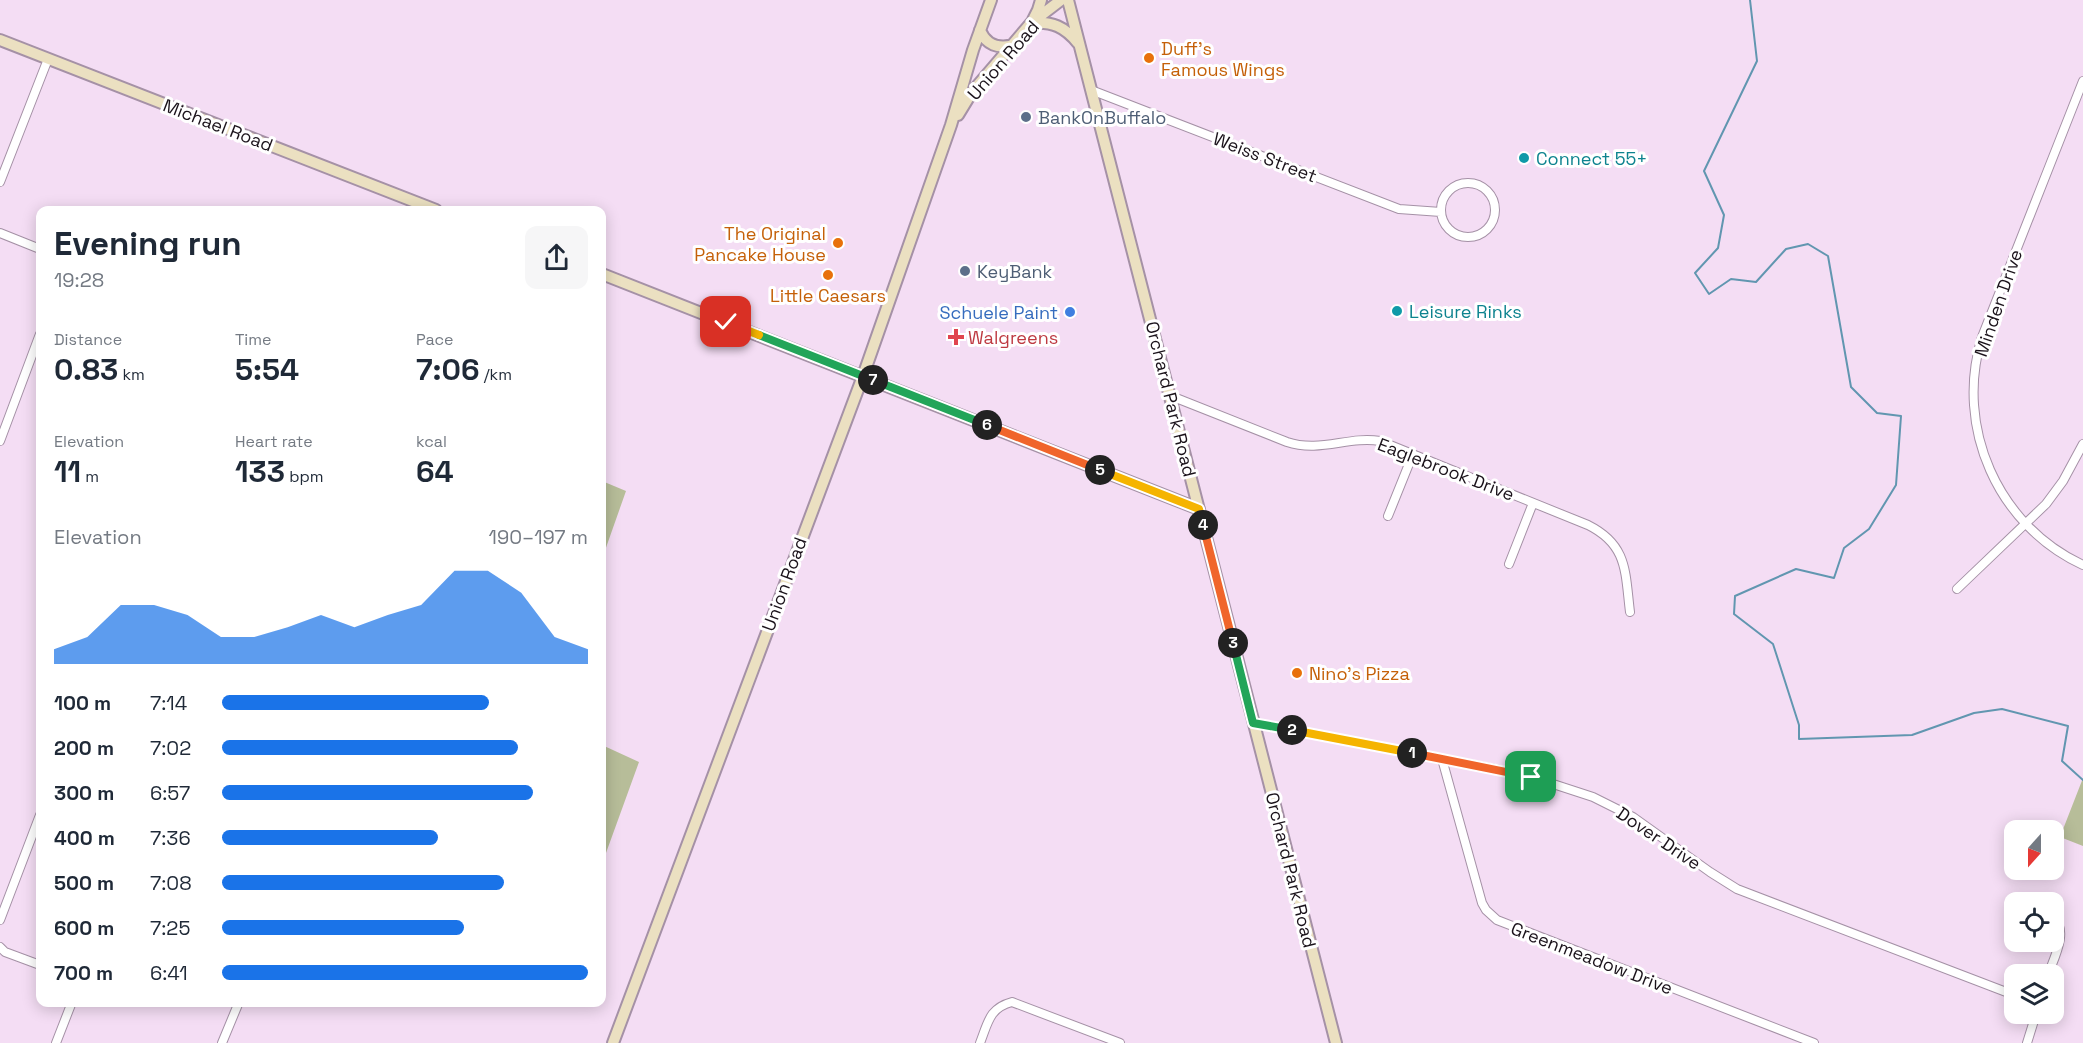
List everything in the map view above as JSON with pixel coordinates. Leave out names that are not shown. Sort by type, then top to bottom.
[{"type":"main road","name":"Union Road","points":[[614,1043],[863,376],[951,125],[991,0]]},
{"type":"main road","points":[[1031,23],[1041,0]]},
{"type":"main road","name":"Union Road","points":[[951,125],[972,92],[1031,23],[1061,0]]},
{"type":"main road","name":"Orchard Park Road","points":[[1068,0],[1336,1043]]},
{"type":"main road","points":[[1031,23],[1045,22],[1058,26],[1070,33],[1080,46]]},
{"type":"main road","points":[[980,30],[984,39],[991,44],[1004,47],[1012,45]]},
{"type":"main road","name":"Michael Road","points":[[0,40],[426,206]]},
{"type":"main road","points":[[606,276],[1199,509]]},
{"type":"street","points":[[0,182],[48,59]]},
{"type":"street","name":"Minden Drive","points":[[2083,81],[1979,349],[1976,368],[1975,422],[1981,447],[2000,491],[2025,524],[2050,546],[2083,565]]},
{"type":"street","name":"Weiss Street","points":[[1091,90],[1399,209],[1441,212]]},
{"type":"street","points":[[1466,184],[1476,185],[1485,190],[1492,198],[1494,209],[1493,219],[1488,228],[1480,235],[1470,237],[1459,236],[1450,231],[1443,222],[1441,212],[1442,202],[1447,193],[1455,186],[1466,184]]},
{"type":"street","points":[[0,233],[36,247]]},
{"type":"street","points":[[0,441],[36,345]]},
{"type":"street","name":"Eaglebrook Drive","points":[[1171,396],[1292,444],[1316,447],[1343,442],[1380,441],[1588,525],[1602,532],[1613,542],[1622,559],[1629,612]]},
{"type":"street","points":[[1957,588],[2057,491],[2083,444]]},
{"type":"street","points":[[1388,516],[1413,454]]},
{"type":"street","points":[[1509,564],[1533,503]]},
{"type":"street","name":"Dover Drive","points":[[1253,723],[1531,777],[1593,797],[1633,817],[1737,889],[2004,991]]},
{"type":"street","name":"Greenmeadow Drive","points":[[1442,759],[1482,903],[1497,920],[1814,1043]]},
{"type":"street","points":[[0,920],[36,825]]},
{"type":"street","points":[[0,947],[5,952],[36,964]]},
{"type":"street","points":[[980,1043],[992,1013],[1000,1005],[1012,1002],[1120,1043]]},
{"type":"street","points":[[56,1043],[70,1007]]},
{"type":"street","points":[[222,1043],[237,1007]]},
{"type":"street","points":[[2027,1043],[2033,1024]]},
{"type":"green space","points":[[606,483],[626,491],[606,548]]},
{"type":"green space","points":[[606,747],[639,762],[606,853]]},
{"type":"green space","points":[[2083,778],[2083,846],[2064,839],[2064,827]]},
{"type":"waterway","points":[[1750,0],[1757,61],[1704,171],[1724,215],[1718,248],[1695,273],[1709,294],[1731,279],[1756,282],[1786,249],[1808,244],[1828,256],[1851,387],[1877,413],[1901,416],[1896,485],[1869,529],[1844,548],[1834,578],[1796,569],[1735,596],[1734,614],[1773,644],[1799,725],[1799,739],[1912,735],[1974,713],[2002,709],[2068,726],[2062,761],[2083,780]]},
{"type":"place","name":"Duff's Famous Wings","points":[[1149,58]]},
{"type":"place","name":"BankOnBuffalo","points":[[1026,117]]},
{"type":"place","name":"Connect 55+","points":[[1524,158]]},
{"type":"place","name":"The Original Pancake House","points":[[838,243]]},
{"type":"place","name":"KeyBank","points":[[965,271]]},
{"type":"place","name":"Little Caesars","points":[[828,275]]},
{"type":"place","name":"Leisure Rinks","points":[[1397,311]]},
{"type":"place","name":"Schuele Paint","points":[[1070,312]]},
{"type":"place","name":"Walgreens","points":[[956,337]]},
{"type":"place","name":"Nino's Pizza","points":[[1297,673]]},
{"type":"route","points":[[726,322],[1199,509],[1253,723],[1531,777]]}]
